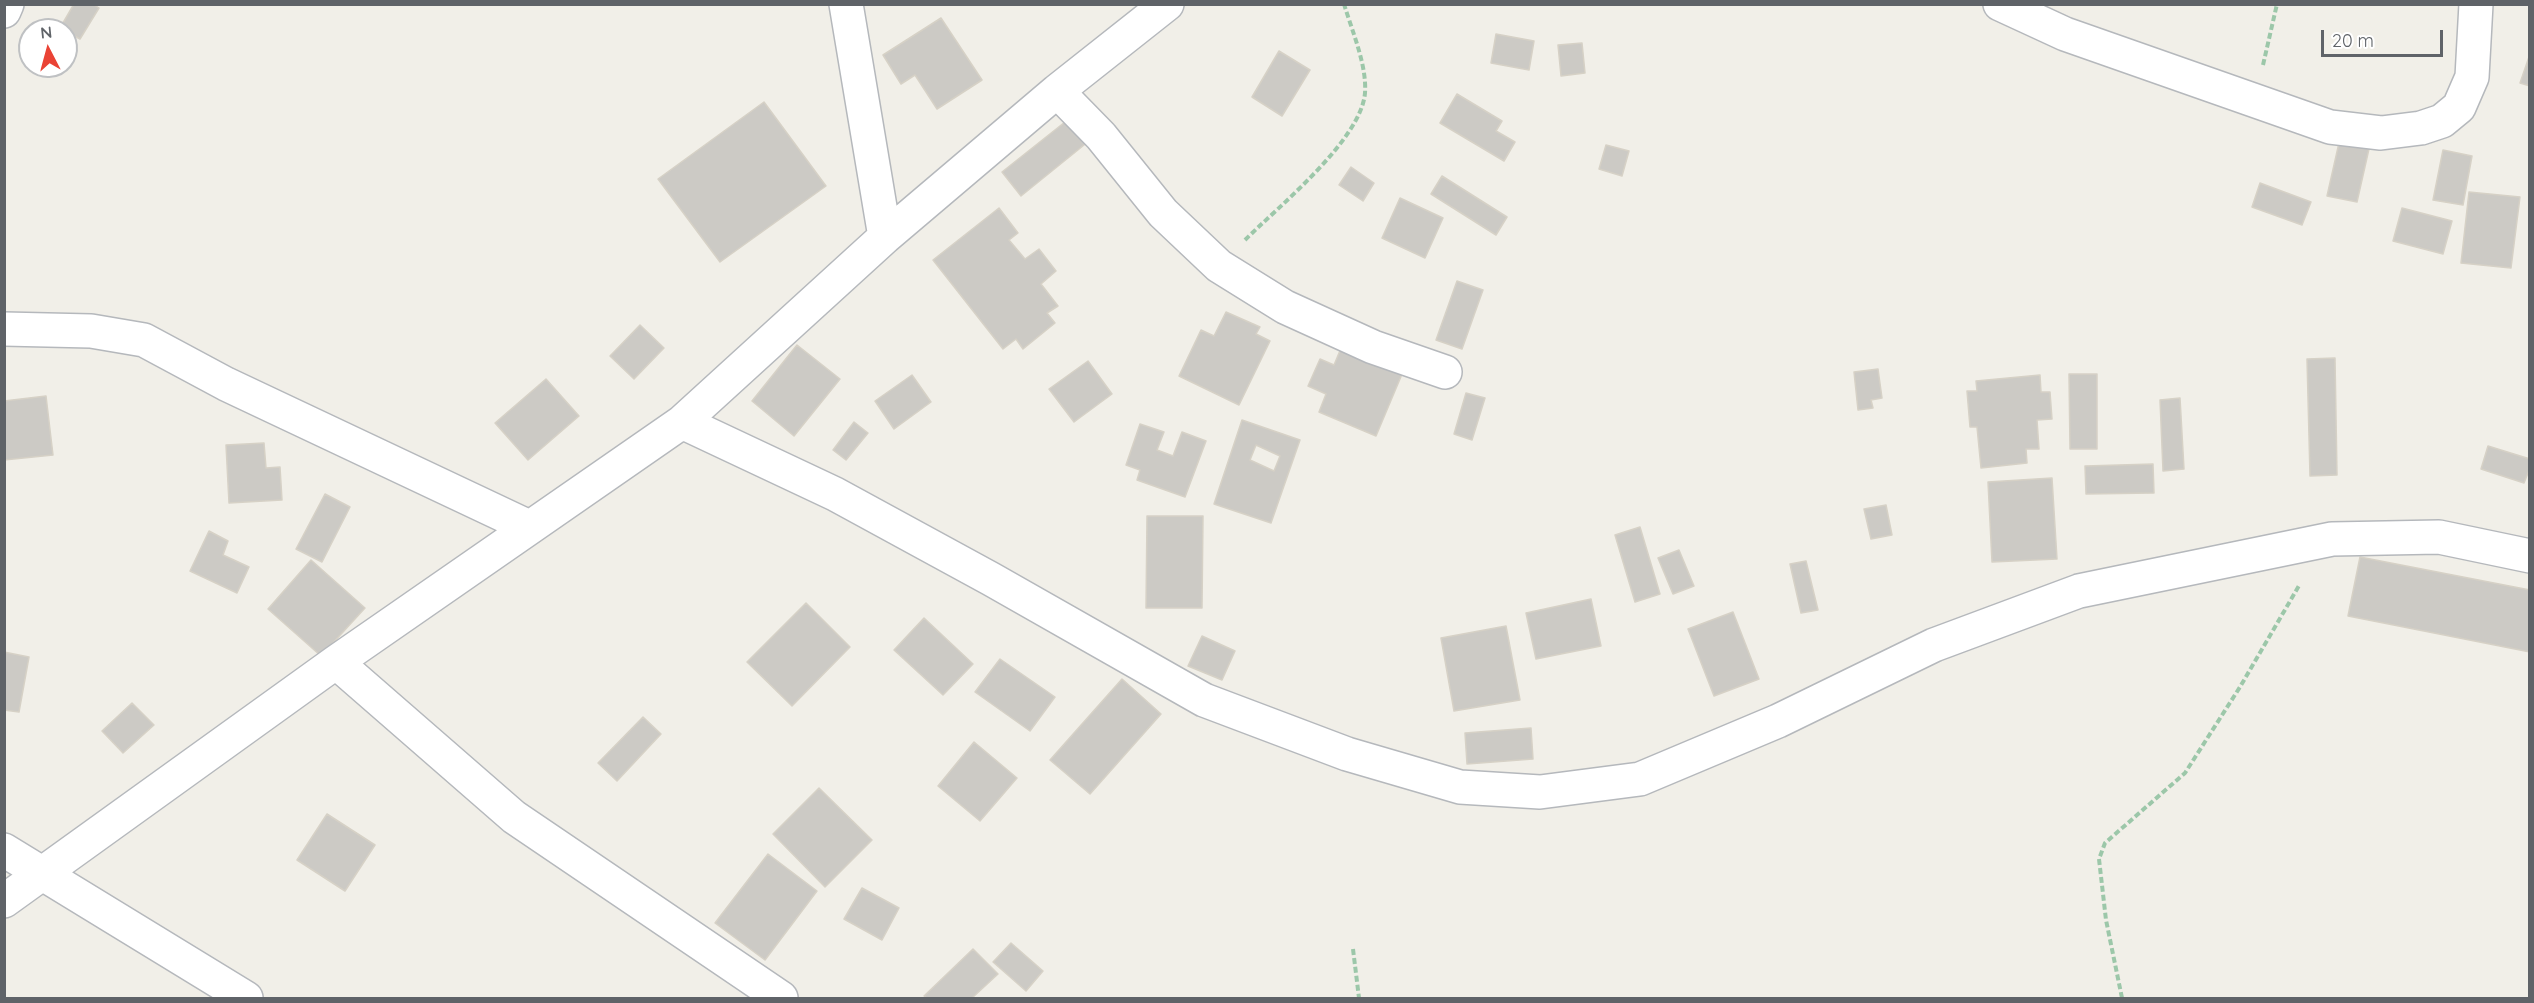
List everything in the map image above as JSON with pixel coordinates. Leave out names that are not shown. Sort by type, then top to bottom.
[{"type":"street","points":[[4,11],[7,4]]},
{"type":"street","points":[[846,4],[885,237]]},
{"type":"street","points":[[4,901],[336,662],[682,422],[885,237],[1057,91],[1167,4]]},
{"type":"street","points":[[2000,4],[2065,34],[2330,127],[2381,133],[2421,128],[2442,121],[2459,107],[2472,77],[2476,4]]},
{"type":"street","points":[[1057,91],[1101,136],[1163,213],[1219,266],[1285,308],[1373,347],[1445,372]]},
{"type":"street","points":[[4,329],[91,331],[144,340],[226,384],[529,527]]},
{"type":"street","points":[[682,422],[835,495],[991,579],[1204,700],[1347,754],[1460,787],[1540,792],[1640,779],[1778,721],[1934,645],[2079,591],[2332,539],[2439,537],[2529,556]]},
{"type":"street","points":[[336,662],[514,817],[781,999]]},
{"type":"street","points":[[4,850],[246,999]]},
{"type":"path","points":[[1219,266],[1336,150],[1360,114],[1365,92],[1362,69],[1344,4]]},
{"type":"path","points":[[2255,101],[2277,4]]},
{"type":"path","points":[[2122,999],[2106,920],[2098,859],[2101,850],[2105,843],[2185,773],[2240,687],[2288,601],[2332,539]]},
{"type":"path","points":[[1353,948],[1359,999]]},
{"type":"building","points":[[74,4],[93,4],[99,8],[80,39],[78,38],[78,18],[66,18]]},
{"type":"building","points":[[941,18],[982,80],[937,109],[915,75],[901,84],[883,55]]},
{"type":"building","points":[[1496,34],[1534,41],[1529,70],[1491,63]]},
{"type":"building","points":[[1582,43],[1585,73],[1561,76],[1558,45]]},
{"type":"building","points":[[1279,51],[1310,70],[1282,116],[1252,97]]},
{"type":"building","points":[[2530,54],[2530,86],[2520,83]]},
{"type":"building","points":[[1457,94],[1502,121],[1496,131],[1515,142],[1504,161],[1440,123]]},
{"type":"building","points":[[764,102],[826,186],[720,262],[658,179]]},
{"type":"building","points":[[1070,118],[1089,141],[1021,196],[1002,172]]},
{"type":"building","points":[[2341,134],[2371,140],[2357,202],[2327,196]]},
{"type":"building","points":[[1606,145],[1629,151],[1622,176],[1599,169]]},
{"type":"building","points":[[2443,150],[2472,156],[2463,205],[2433,200]]},
{"type":"building","points":[[1351,167],[1374,183],[1363,201],[1339,185]]},
{"type":"building","points":[[1442,176],[1507,217],[1496,235],[1431,194]]},
{"type":"building","points":[[2260,183],[2311,202],[2302,225],[2252,207]]},
{"type":"building","points":[[2469,192],[2520,197],[2511,268],[2461,263]]},
{"type":"building","points":[[1400,198],[1443,218],[1425,258],[1382,238]]},
{"type":"building","points":[[999,208],[1018,233],[1009,240],[1025,259],[1039,249],[1056,271],[1041,284],[1058,306],[1047,313],[1055,323],[1023,349],[1016,339],[1003,349],[933,260]]},
{"type":"building","points":[[2402,208],[2452,221],[2443,254],[2393,241]]},
{"type":"building","points":[[1457,281],[1483,290],[1462,349],[1436,340]]},
{"type":"building","points":[[1226,312],[1260,327],[1256,334],[1270,341],[1239,405],[1179,376],[1201,330],[1214,336]]},
{"type":"building","points":[[640,325],[664,348],[634,379],[610,356]]},
{"type":"building","points":[[1344,341],[1405,367],[1376,436],[1319,412],[1326,394],[1308,386],[1320,359],[1334,365]]},
{"type":"building","points":[[797,345],[840,379],[794,436],[752,401]]},
{"type":"building","points":[[2335,358],[2337,475],[2310,476],[2307,359]]},
{"type":"building","points":[[1088,361],[1112,394],[1074,422],[1049,389]]},
{"type":"building","points":[[1878,369],[1882,398],[1871,400],[1873,408],[1858,410],[1854,372]]},
{"type":"building","points":[[2069,374],[2097,374],[2097,449],[2070,449]]},
{"type":"building","points":[[912,375],[931,402],[894,429],[875,401]]},
{"type":"building","points":[[2040,375],[2041,392],[2050,392],[2052,419],[2037,420],[2039,449],[2026,449],[2027,463],[1981,468],[1977,427],[1970,427],[1967,391],[1977,391],[1976,381]]},
{"type":"building","points":[[546,379],[579,416],[528,460],[495,423]]},
{"type":"building","points":[[1466,393],[1485,398],[1472,440],[1454,434]]},
{"type":"building","points":[[46,396],[53,455],[4,460],[4,401]]},
{"type":"building","points":[[2180,398],[2184,469],[2163,471],[2160,400]]},
{"type":"building","points":[[1242,420],[1300,440],[1271,523],[1214,504]],"holes":[[[1256,445],[1280,456],[1274,471],[1250,460]]]},
{"type":"building","points":[[854,422],[868,433],[846,460],[833,450]]},
{"type":"building","points":[[1140,424],[1164,432],[1157,450],[1173,456],[1182,432],[1206,441],[1185,497],[1137,480],[1140,470],[1126,465]]},
{"type":"building","points":[[264,443],[266,468],[280,467],[282,500],[229,503],[226,445]]},
{"type":"building","points":[[2488,446],[2530,459],[2530,468],[2524,483],[2481,469]]},
{"type":"building","points":[[2153,464],[2154,493],[2086,494],[2085,466]]},
{"type":"building","points":[[2052,478],[2057,559],[1992,562],[1988,482]]},
{"type":"building","points":[[325,494],[350,507],[322,562],[296,549]]},
{"type":"building","points":[[1886,505],[1892,535],[1871,539],[1864,509]]},
{"type":"building","points":[[1147,516],[1203,516],[1202,608],[1146,608]]},
{"type":"building","points":[[1640,527],[1660,594],[1635,602],[1615,535]]},
{"type":"building","points":[[209,531],[228,541],[223,555],[249,567],[237,593],[190,571]]},
{"type":"building","points":[[1679,550],[1694,586],[1673,594],[1658,558]]},
{"type":"building","points":[[2360,557],[2530,590],[2530,652],[2348,616]]},
{"type":"building","points":[[311,560],[365,608],[321,656],[268,609]]},
{"type":"building","points":[[1806,561],[1818,610],[1801,613],[1790,564]]},
{"type":"building","points":[[1591,599],[1601,646],[1536,659],[1526,613]]},
{"type":"building","points":[[806,603],[850,647],[792,706],[747,662]]},
{"type":"building","points":[[1733,612],[1759,679],[1714,696],[1688,629]]},
{"type":"building","points":[[924,618],[973,664],[943,695],[894,650]]},
{"type":"building","points":[[1506,626],[1520,700],[1454,711],[1441,638]]},
{"type":"building","points":[[1202,636],[1235,651],[1222,680],[1188,666]]},
{"type":"building","points":[[4,652],[29,657],[19,712],[4,710]]},
{"type":"building","points":[[1000,659],[1055,697],[1030,731],[975,692]]},
{"type":"building","points":[[1122,679],[1161,714],[1090,794],[1050,760]]},
{"type":"building","points":[[132,703],[154,725],[123,753],[102,731]]},
{"type":"building","points":[[643,717],[661,734],[617,781],[598,763]]},
{"type":"building","points":[[1531,728],[1533,759],[1467,764],[1465,733]]},
{"type":"building","points":[[974,742],[1017,778],[980,821],[938,786]]},
{"type":"building","points":[[819,788],[872,840],[825,887],[773,834]]},
{"type":"building","points":[[327,814],[375,845],[345,891],[297,860]]},
{"type":"building","points":[[768,854],[817,891],[765,960],[715,923]]},
{"type":"building","points":[[862,888],[899,908],[882,940],[844,919]]},
{"type":"building","points":[[1011,943],[1043,971],[1026,991],[993,962]]},
{"type":"building","points":[[973,949],[998,974],[972,998],[927,998],[924,996]]}]
